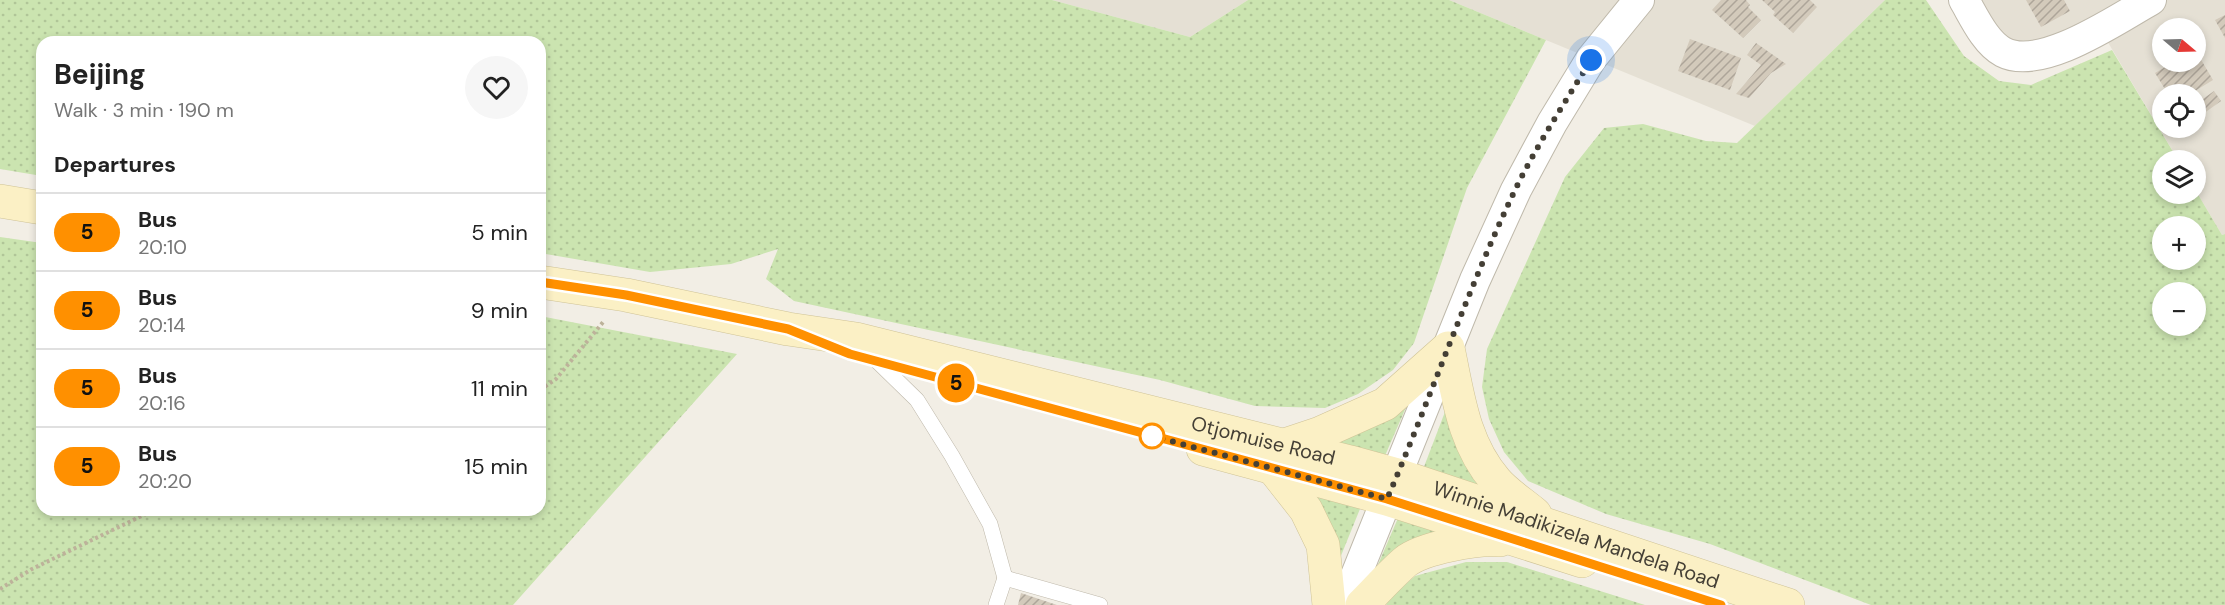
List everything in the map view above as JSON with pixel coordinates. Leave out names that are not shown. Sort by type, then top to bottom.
[{"type":"main road","points":[[0,201],[36,207]]},
{"type":"main road","points":[[546,283],[626,295],[788,329]]},
{"type":"main road","name":"Otjomuise Road","points":[[788,329],[850,354],[878,362],[1277,457]]},
{"type":"main road","name":"Otjomuise Road","points":[[788,329],[856,339],[1392,487]]},
{"type":"main road","points":[[1329,605],[1323,545],[1277,457],[1318,434],[1385,404],[1448,348]]},
{"type":"main road","points":[[1448,348],[1463,422],[1476,454],[1539,535]]},
{"type":"main road","name":"Winnie Madikizela Mandela Road","points":[[1392,487],[1539,535],[1788,605]]},
{"type":"main road","points":[[1362,605],[1407,560],[1437,549],[1488,539],[1539,535]]},
{"type":"main road","name":"Winnie Madikizela Mandela Road","points":[[1539,535],[1721,605]]},
{"type":"street","points":[[1344,605],[1475,280],[1516,190],[1552,123],[1591,60],[1639,0]]},
{"type":"street","points":[[1965,0],[1991,43],[2002,52],[2019,57],[2042,55],[2070,45],[2151,0]]},
{"type":"lane","points":[[878,362],[917,400],[990,524],[1005,578],[996,605]]},
{"type":"lane","points":[[1005,578],[1100,605]]},
{"type":"path","points":[[546,386],[556,380],[626,295]]},
{"type":"path","points":[[0,589],[32,569],[142,516]]},
{"type":"shaded area","points":[[1052,0],[1248,0],[1190,37]]},
{"type":"shaded area","points":[[1449,0],[1885,0],[1755,126]]},
{"type":"shaded area","points":[[1965,0],[2225,0],[2225,234],[2222,235],[2204,204],[2206,204],[2206,150],[2172,150],[2165,138],[2206,138],[2206,84],[2152,84],[2152,116],[2100,29],[2019,57]]},
{"type":"green space","points":[[0,0],[1052,0],[1190,37],[1248,0],[1449,0],[1546,40],[1467,188],[1414,343],[1393,370],[1358,394],[1325,408],[1255,406],[1160,380],[794,301],[766,279],[778,249],[731,264],[650,272],[546,254],[546,36],[36,36],[36,175],[0,169]]},
{"type":"green space","points":[[1885,0],[1926,0],[1964,56],[1999,81],[2031,85],[2112,50],[2152,117],[2152,138],[2165,138],[2172,150],[2152,150],[2152,204],[2204,204],[2222,235],[2225,234],[2225,605],[1871,605],[1710,544],[1606,514],[1528,481],[1504,452],[1489,419],[1482,387],[1487,349],[1565,177],[1604,128],[1643,124],[1706,141],[1737,143]]},
{"type":"green space","points":[[0,237],[36,242],[36,516],[546,516],[546,317],[737,354],[513,605],[0,605]]},
{"type":"green space","points":[[1448,404],[1487,492],[1422,472]]},
{"type":"green space","points":[[1407,405],[1384,458],[1314,441]]},
{"type":"green space","points":[[1308,491],[1364,499],[1334,573]]},
{"type":"green space","points":[[1401,511],[1458,529],[1377,567]]},
{"type":"green space","points":[[1466,562],[1507,562],[1645,605],[1387,605],[1384,603],[1415,576]]},
{"type":"building","points":[[1721,0],[1746,0],[1750,5],[1748,7],[1761,20],[1743,38],[1712,10]]},
{"type":"building","points":[[1762,0],[1810,0],[1817,7],[1793,33],[1773,15],[1775,12]]},
{"type":"building","points":[[2026,0],[2064,0],[2070,11],[2041,27]]},
{"type":"building","points":[[2225,15],[2225,38],[2215,20]]},
{"type":"building","points":[[1690,39],[1741,58],[1730,90],[1678,71]]},
{"type":"building","points":[[1756,43],[1786,64],[1771,73],[1749,98],[1736,94],[1761,65],[1747,55]]},
{"type":"building","points":[[2206,68],[2213,80],[2206,84],[2162,84],[2155,73],[2206,72]]},
{"type":"building","points":[[2214,91],[2221,101],[2206,112],[2206,97]]},
{"type":"building","points":[[1021,593],[1057,605],[1018,605]]},
{"type":"bus line","name":"5","points":[[546,283],[626,295],[788,329],[850,354],[1387,499],[1721,605]]},
{"type":"route","points":[[1152,436],[1387,499],[1475,280],[1516,190],[1552,123],[1591,60]]}]
